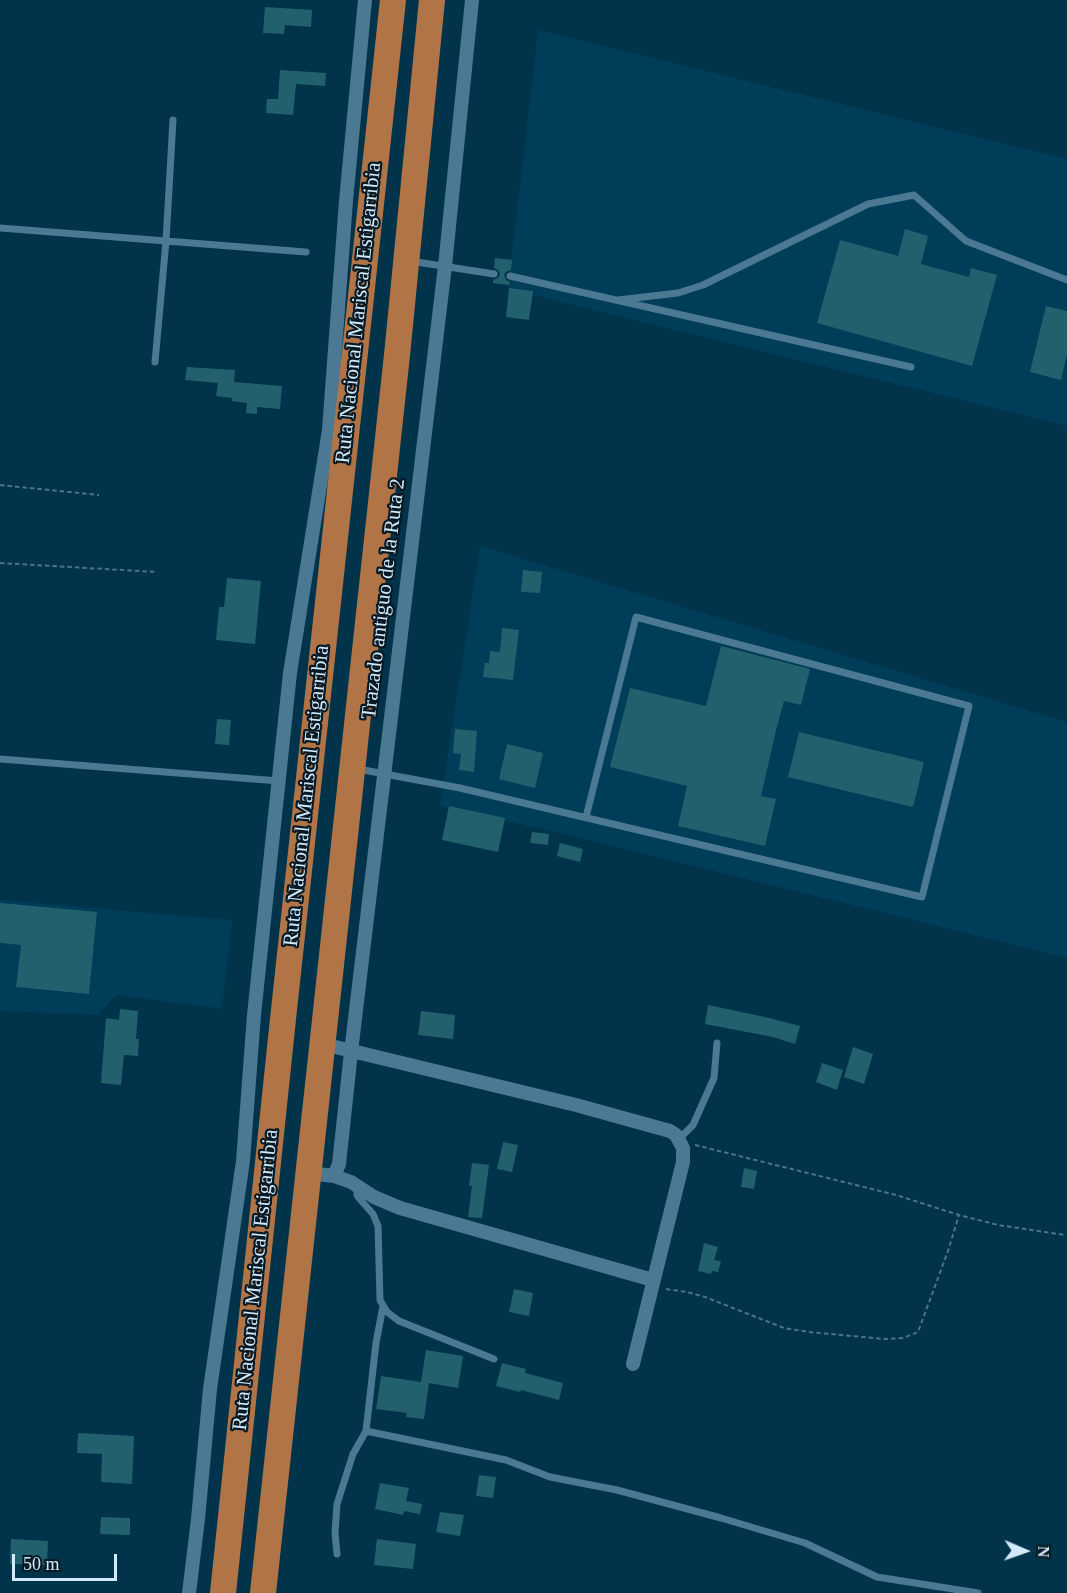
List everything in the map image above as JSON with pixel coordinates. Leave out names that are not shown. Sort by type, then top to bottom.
[{"type":"highway","name":"Ruta Nacional Mariscal Estigarribia","points":[[223,1593],[393,0]]},
{"type":"highway","name":"Ruta Nacional Mariscal Estigarribia","points":[[263,1593],[432,0]]},
{"type":"street","points":[[189,1593],[210,1389],[243,1161],[254,1016],[290,673],[329,430],[346,201],[365,0]]},
{"type":"street","name":"Trazado antiguo de la Ruta 2","points":[[334,1176],[339,1164],[445,266],[472,0]]},
{"type":"street","points":[[323,1044],[576,1105],[670,1131],[680,1140],[683,1148],[683,1162],[633,1364]]},
{"type":"street","points":[[309,1173],[334,1176],[351,1182],[374,1197],[399,1208],[652,1285]]},
{"type":"lane","points":[[155,362],[166,241],[173,120]]},
{"type":"lane","points":[[618,300],[678,293],[703,285],[868,204],[914,195],[966,241],[1067,280]]},
{"type":"lane","points":[[0,228],[306,252]]},
{"type":"lane","points":[[406,260],[494,274]]},
{"type":"lane","points":[[510,276],[911,367]]},
{"type":"lane","points":[[352,768],[460,788],[922,897],[969,706],[636,617],[586,817]]},
{"type":"lane","points":[[0,759],[279,781]]},
{"type":"lane","points":[[680,1140],[693,1125],[714,1078],[717,1043]]},
{"type":"lane","points":[[358,1186],[359,1198],[373,1214],[378,1226],[380,1300],[387,1312],[399,1321],[494,1359]]},
{"type":"lane","points":[[337,1554],[335,1533],[337,1504],[353,1454],[366,1431],[376,1342],[383,1306]]},
{"type":"lane","points":[[366,1431],[506,1460],[550,1477],[617,1490],[721,1518],[805,1543],[877,1577],[978,1593]]},
{"type":"path","points":[[0,485],[99,495]]},
{"type":"path","points":[[0,563],[157,572]]},
{"type":"path","points":[[680,1140],[896,1195],[998,1225],[1065,1235]]},
{"type":"path","points":[[652,1285],[705,1297],[783,1328],[884,1339],[903,1338],[918,1332],[959,1215]]},
{"type":"shaded area","points":[[538,30],[1067,159],[1067,426],[508,289]]},
{"type":"shaded area","points":[[480,546],[1067,722],[1067,958],[564,834],[440,806]]},
{"type":"shaded area","points":[[0,900],[232,920],[222,1009],[117,995],[98,1015],[0,1011]]},
{"type":"building","points":[[265,7],[312,10],[311,27],[285,25],[284,34],[263,33]]},
{"type":"building","points":[[280,70],[326,73],[325,86],[296,84],[293,115],[266,113],[267,99],[278,99]]},
{"type":"building","points":[[905,229],[928,236],[921,264],[969,277],[971,268],[997,275],[972,366],[817,323],[840,240],[898,256]]},
{"type":"building","points":[[495,258],[512,260],[511,270],[504,275],[510,282],[509,285],[493,283],[493,280],[500,274],[494,268]]},
{"type":"building","points":[[509,288],[533,291],[529,320],[506,317]]},
{"type":"building","points":[[1046,306],[1067,311],[1067,354],[1061,380],[1030,372]]},
{"type":"building","points":[[187,367],[235,370],[234,382],[282,386],[280,409],[257,407],[257,414],[246,413],[247,403],[216,396],[218,383],[185,380]]},
{"type":"building","points":[[523,570],[542,572],[540,593],[521,592]]},
{"type":"building","points":[[227,578],[261,581],[255,644],[216,640],[219,607],[224,607]]},
{"type":"building","points":[[502,628],[519,630],[513,680],[483,677],[485,663],[489,663],[490,651],[500,652]]},
{"type":"building","points":[[721,646],[810,669],[801,705],[784,701],[776,730],[761,796],[776,799],[765,846],[678,826],[687,786],[610,767],[630,688],[706,706]]},
{"type":"building","points":[[217,719],[231,720],[229,745],[215,744]]},
{"type":"building","points":[[455,729],[477,731],[474,772],[459,770],[461,754],[453,753]]},
{"type":"building","points":[[799,732],[924,762],[913,807],[788,777]]},
{"type":"building","points":[[507,744],[543,753],[535,788],[499,779]]},
{"type":"building","points":[[449,806],[505,818],[498,852],[442,840]]},
{"type":"building","points":[[532,832],[549,834],[548,845],[530,843]]},
{"type":"building","points":[[560,843],[583,849],[580,862],[557,856]]},
{"type":"building","points":[[0,903],[97,912],[89,994],[16,987],[21,945],[0,943]]},
{"type":"building","points":[[708,1005],[800,1026],[795,1044],[773,1037],[705,1024]]},
{"type":"building","points":[[120,1009],[138,1011],[136,1039],[139,1039],[138,1056],[124,1055],[121,1085],[101,1083],[106,1018],[119,1020]]},
{"type":"building","points":[[421,1011],[455,1015],[453,1039],[418,1035]]},
{"type":"building","points":[[853,1047],[873,1054],[864,1084],[844,1077]]},
{"type":"building","points":[[822,1063],[843,1070],[837,1090],[816,1082]]},
{"type":"building","points":[[503,1142],[518,1145],[512,1172],[497,1169]]},
{"type":"building","points":[[472,1163],[489,1165],[482,1218],[468,1217]]},
{"type":"building","points":[[744,1168],[757,1171],[754,1189],[741,1187]]},
{"type":"building","points":[[704,1243],[718,1247],[714,1260],[721,1261],[718,1272],[712,1271],[711,1274],[698,1271]]},
{"type":"building","points":[[514,1289],[533,1293],[529,1316],[509,1312]]},
{"type":"building","points":[[426,1350],[463,1356],[458,1388],[429,1383],[424,1419],[406,1417],[407,1413],[376,1409],[381,1376],[421,1382]]},
{"type":"building","points":[[502,1363],[526,1369],[525,1373],[563,1383],[559,1400],[496,1386]]},
{"type":"building","points":[[78,1433],[134,1436],[132,1484],[101,1482],[102,1454],[77,1453]]},
{"type":"building","points":[[479,1475],[496,1477],[493,1498],[476,1496]]},
{"type":"building","points":[[380,1483],[409,1488],[406,1501],[422,1504],[420,1514],[404,1511],[403,1515],[375,1509]]},
{"type":"building","points":[[440,1512],[464,1515],[460,1536],[436,1532]]},
{"type":"building","points":[[101,1517],[130,1518],[130,1535],[100,1534]]},
{"type":"building","points":[[11,1539],[48,1541],[47,1565],[10,1564]]},
{"type":"building","points":[[377,1539],[416,1544],[413,1569],[374,1565]]}]
